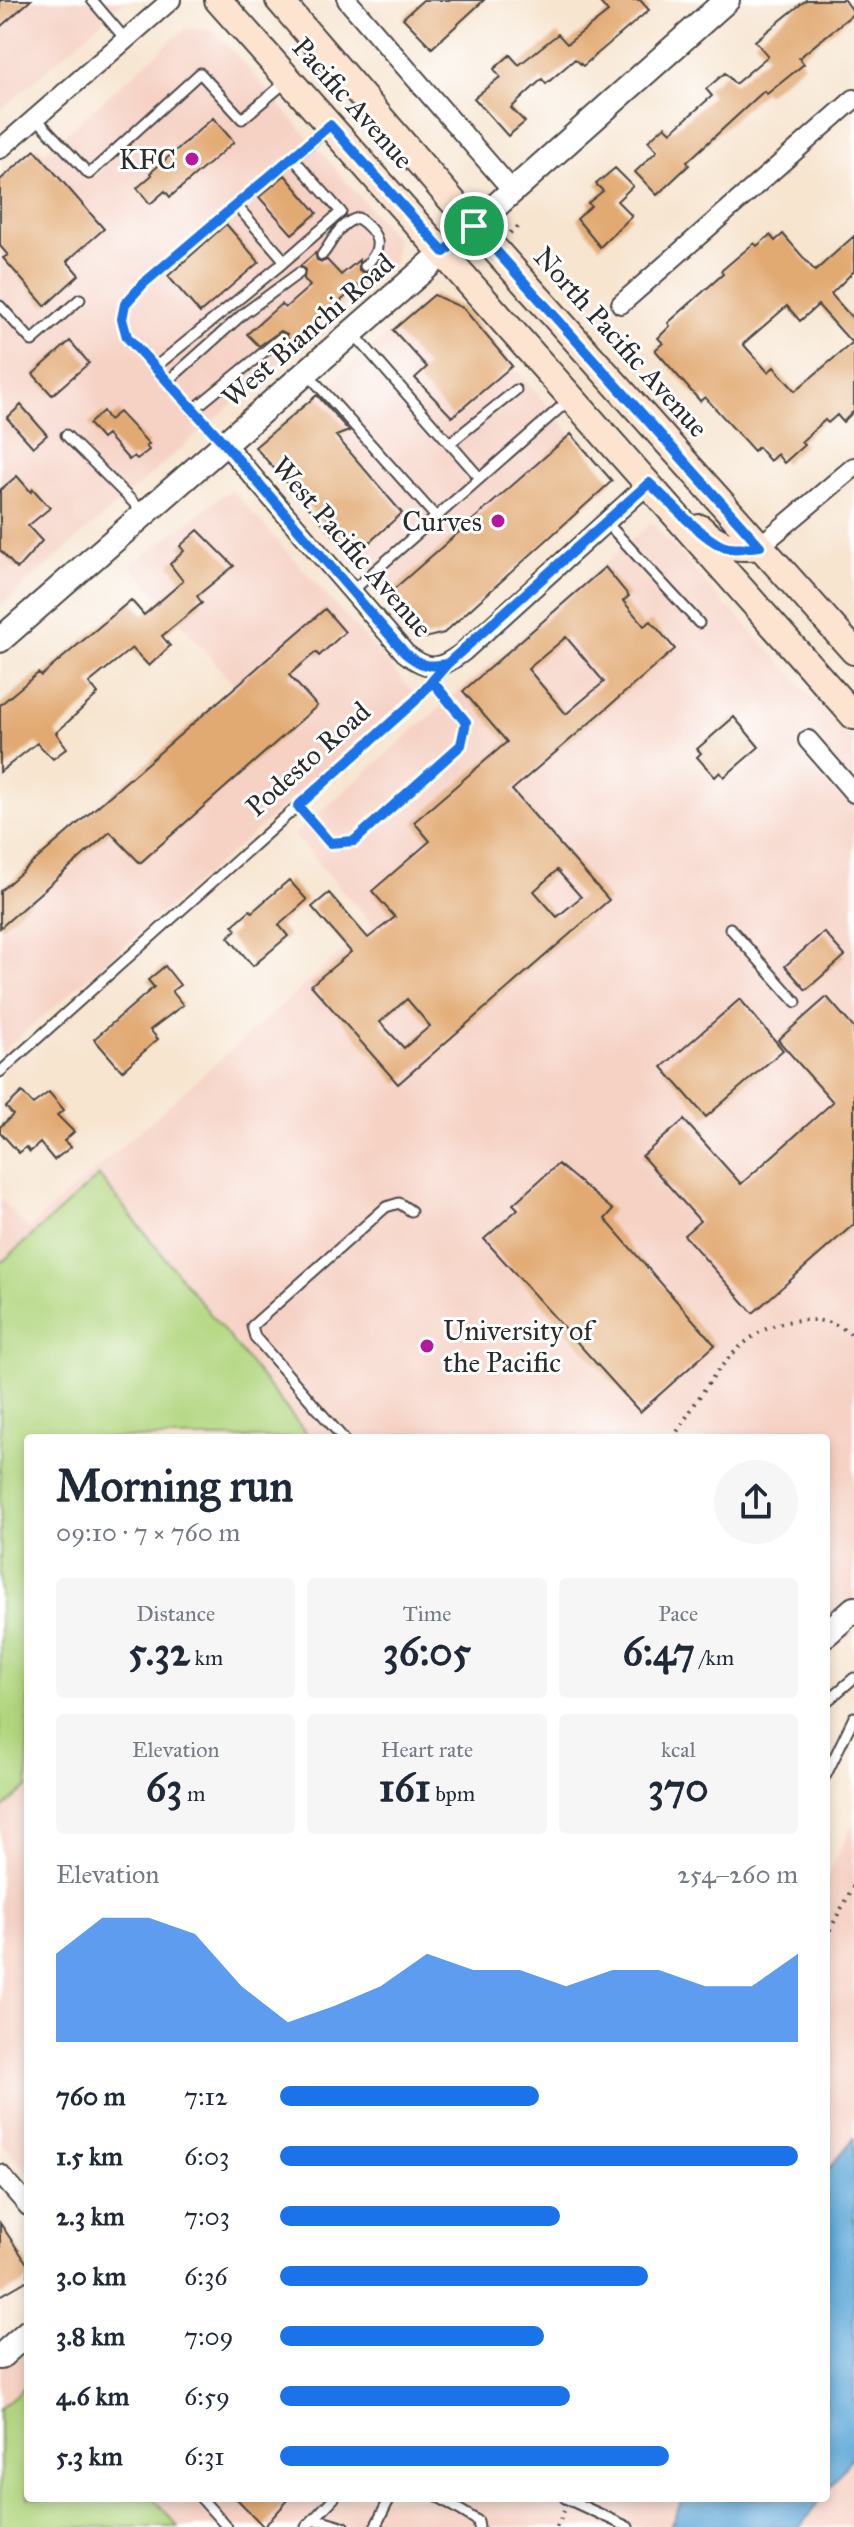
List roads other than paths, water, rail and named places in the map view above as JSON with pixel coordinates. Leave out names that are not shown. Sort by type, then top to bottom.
[{"type":"main road","name":"Pacific Avenue","points":[[218,0],[854,716]]},
{"type":"main road","points":[[265,0],[299,23]]},
{"type":"main road","name":"North Pacific Avenue","points":[[279,0],[474,226],[854,651]]},
{"type":"main road","points":[[649,483],[722,546],[738,549],[760,546]]},
{"type":"street","points":[[0,149],[171,0]]},
{"type":"street","name":"West Bianchi Road","points":[[0,640],[474,226],[727,0]]},
{"type":"street","points":[[356,3],[512,190]]},
{"type":"street","points":[[621,304],[854,99]]},
{"type":"street","name":"West Pacific Avenue","points":[[224,443],[405,653],[417,663],[430,668],[447,664]]},
{"type":"street","points":[[760,546],[854,467]]},
{"type":"street","name":"Podesto Road","points":[[447,664],[649,483]]},
{"type":"street","points":[[808,740],[854,793]]},
{"type":"street","points":[[830,1630],[854,1609]]},
{"type":"street","points":[[0,2174],[24,2201]]},
{"type":"street","points":[[0,2357],[24,2336]]},
{"type":"lane","points":[[92,0],[126,40]]},
{"type":"lane","points":[[36,118],[89,174],[200,73],[242,119],[289,79]]},
{"type":"lane","points":[[224,443],[127,337],[122,319],[125,304],[154,274],[330,125]]},
{"type":"lane","points":[[154,368],[341,212],[293,158]]},
{"type":"lane","points":[[236,205],[285,261]]},
{"type":"lane","points":[[322,255],[331,245],[338,228],[358,218],[375,235],[378,246],[374,257],[365,266]]},
{"type":"lane","points":[[167,382],[243,314],[299,273]]},
{"type":"lane","points":[[0,306],[32,341],[80,299]]},
{"type":"lane","points":[[352,332],[480,478]]},
{"type":"lane","points":[[193,410],[281,338]]},
{"type":"lane","points":[[306,372],[436,517]]},
{"type":"lane","points":[[450,443],[516,390]]},
{"type":"lane","points":[[351,591],[573,397]]},
{"type":"lane","points":[[66,435],[145,513]]},
{"type":"lane","points":[[606,522],[699,623]]},
{"type":"lane","name":"Podesto Road","points":[[0,1072],[415,701],[447,664]]},
{"type":"lane","points":[[298,806],[330,843],[354,841],[461,745],[466,722],[432,681]]},
{"type":"lane","points":[[730,928],[796,1002]]},
{"type":"lane","points":[[340,1434],[255,1337],[252,1326],[386,1207],[399,1203],[411,1211]]},
{"type":"lane","points":[[830,1699],[854,1678]]},
{"type":"lane","points":[[830,1769],[854,1717]]},
{"type":"lane","points":[[205,2502],[227,2527]]},
{"type":"lane","points":[[309,2524],[330,2502]]},
{"type":"lane","points":[[375,2527],[388,2502]]},
{"type":"lane","points":[[447,2502],[478,2521],[479,2527]]},
{"type":"lane","points":[[574,2502],[628,2527]]},
{"type":"lane","points":[[309,2524],[325,2521],[345,2527]]},
{"type":"water","points":[[854,2138],[854,2454],[830,2487],[830,2167]]},
{"type":"water","points":[[681,2502],[819,2502],[800,2527],[670,2527]]},
{"type":"place","name":"KFC","points":[[192,159]]},
{"type":"place","name":"Curves","points":[[498,521]]},
{"type":"place","name":"University of the Pacific","points":[[427,1346]]}]
